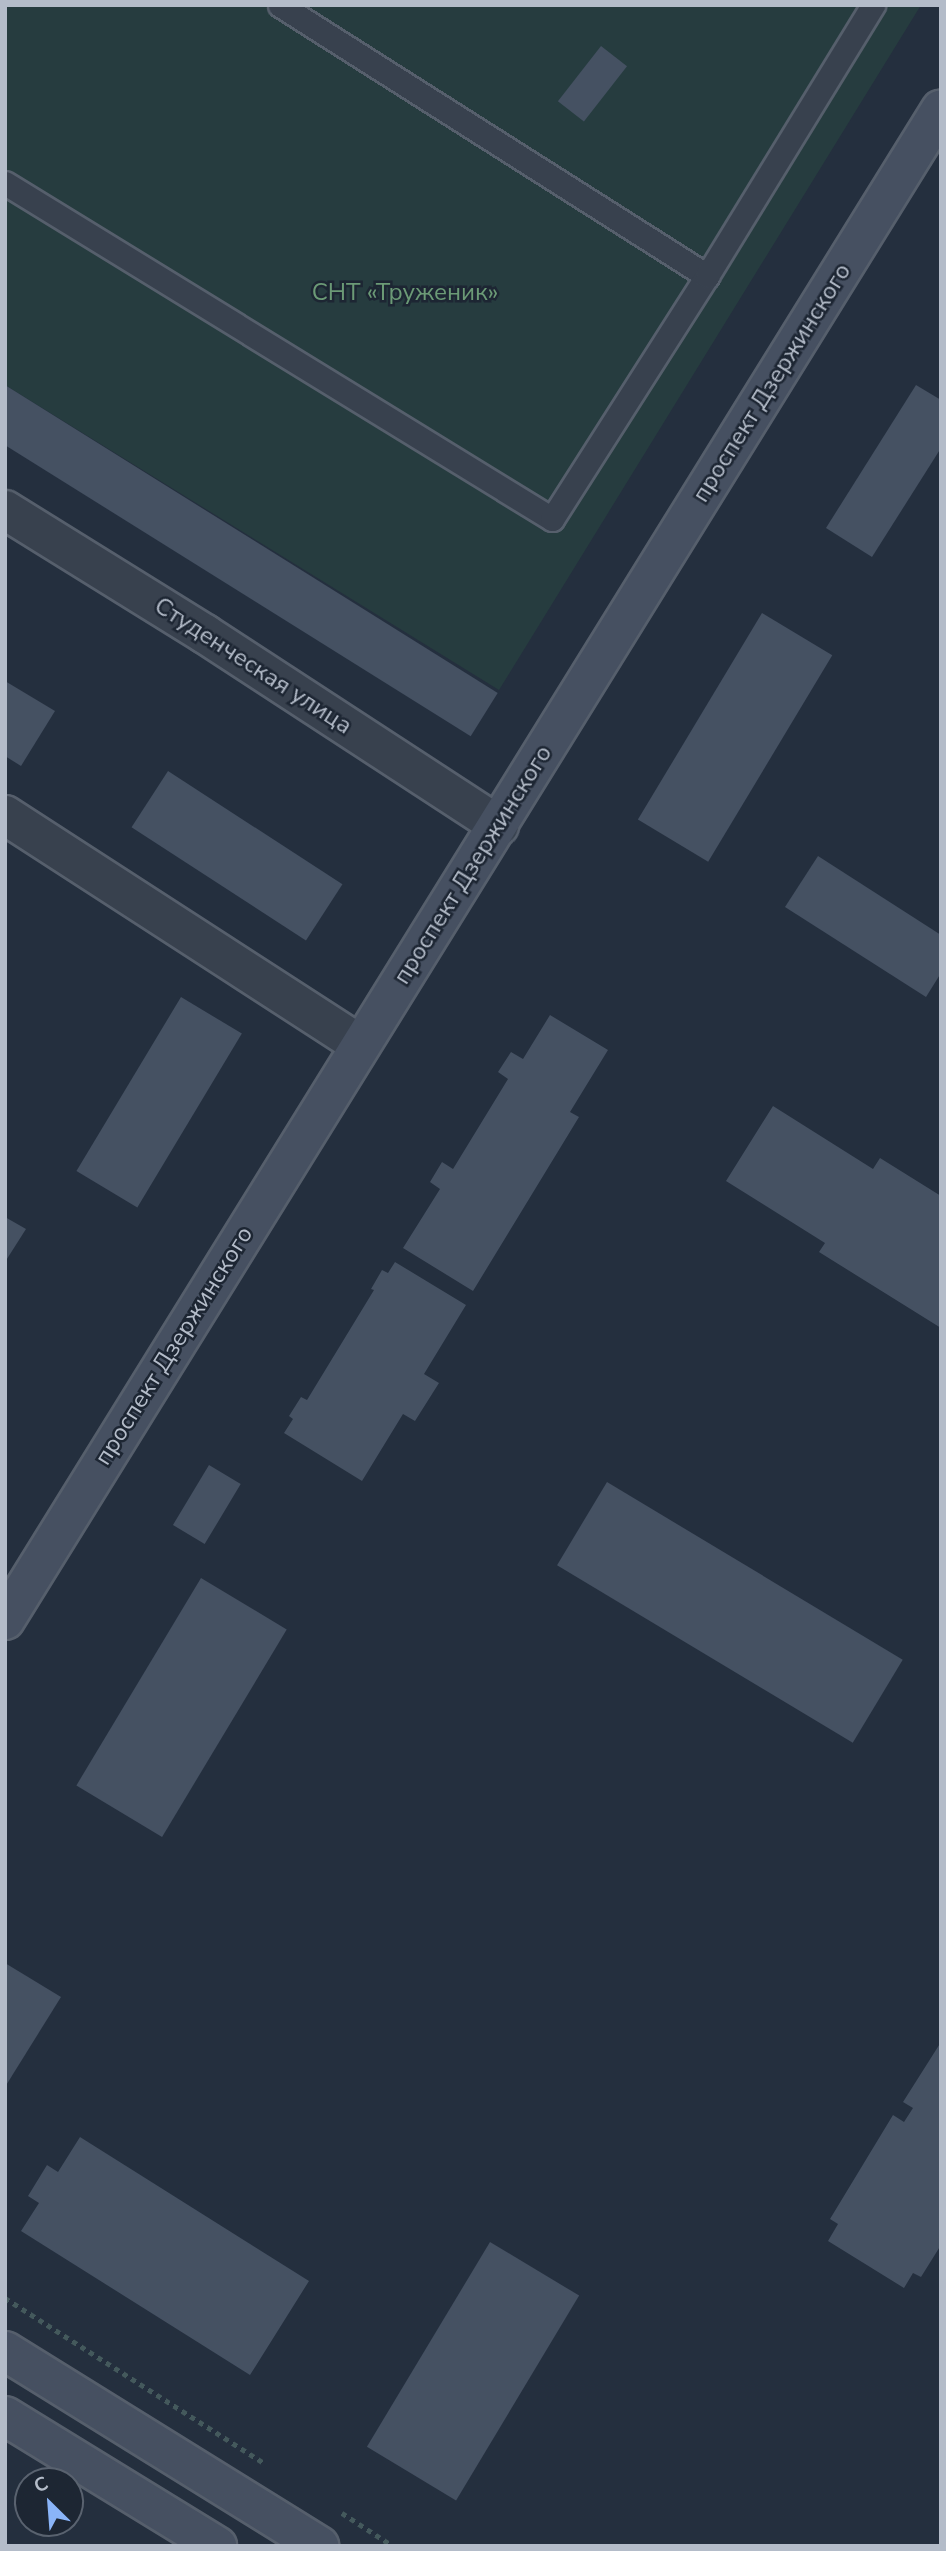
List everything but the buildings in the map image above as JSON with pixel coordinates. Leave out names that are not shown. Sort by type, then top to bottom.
[{"type":"main road","name":"проспект Дзержинского","points":[[5,1620],[941,109]]},
{"type":"main road","points":[[5,2351],[319,2546]]},
{"type":"main road","points":[[5,2416],[217,2546]]},
{"type":"street","name":"Студенческая улица","points":[[5,510],[205,634],[499,825]]},
{"type":"street","points":[[5,815],[360,1045]]},
{"type":"lane","points":[[280,5],[707,276]]},
{"type":"lane","points":[[5,183],[552,519],[707,276],[865,8]]},
{"type":"path","points":[[5,2298],[276,2471]]},
{"type":"path","points":[[335,2508],[393,2546]]},
{"type":"green space","name":"СНТ «Труженик»","points":[[5,5],[921,5],[499,690],[5,385]]}]
